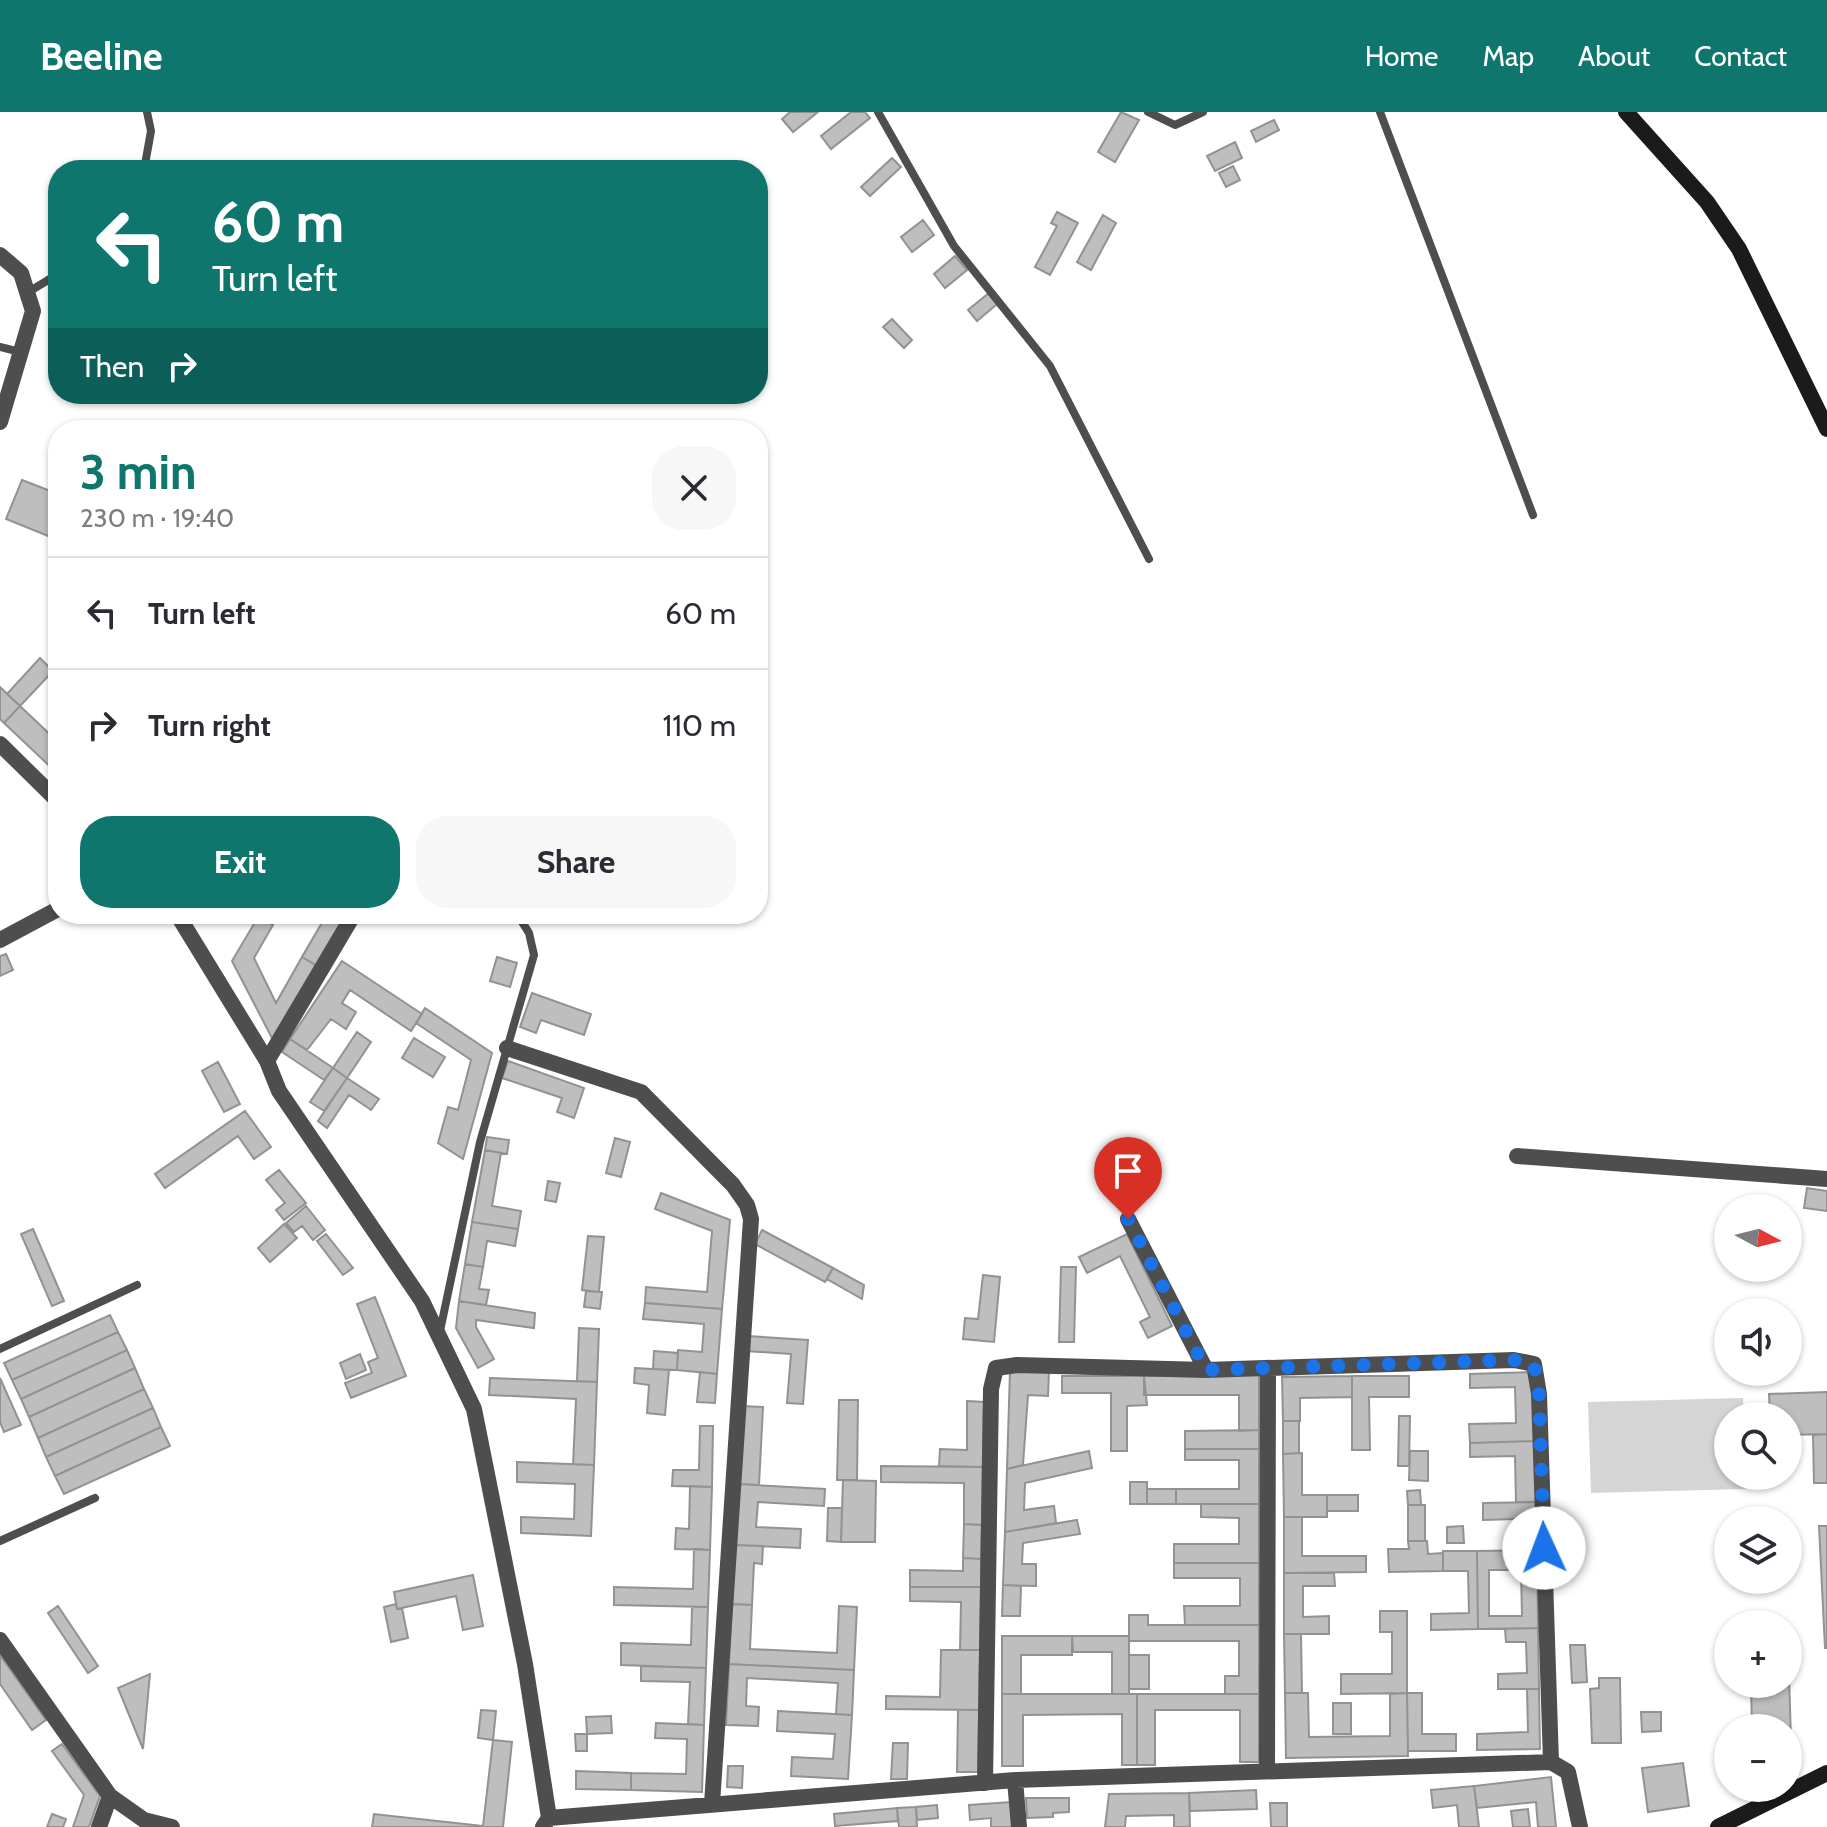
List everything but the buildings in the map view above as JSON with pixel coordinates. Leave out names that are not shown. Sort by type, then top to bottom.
[{"type":"street","points":[[1626,112],[1707,202],[1739,249],[1827,429]]},
{"type":"street","points":[[0,255],[21,273],[30,291],[33,311],[0,422]]},
{"type":"street","points":[[0,744],[48,791]]},
{"type":"street","points":[[0,940],[48,914]]},
{"type":"street","points":[[183,924],[267,1061],[279,1091],[422,1301],[474,1409],[525,1664],[546,1822],[712,1804],[1015,1780],[1551,1762],[1568,1772],[1580,1827]]},
{"type":"street","points":[[267,1061],[348,924]]},
{"type":"street","points":[[507,1048],[641,1092],[733,1185],[747,1205],[751,1219],[712,1804]]},
{"type":"street","points":[[1517,1156],[1827,1179]]},
{"type":"street","points":[[1128,1219],[1206,1370]]},
{"type":"street","points":[[985,1783],[991,1389],[996,1368],[1017,1365],[1268,1370],[1514,1360],[1534,1364],[1539,1394],[1551,1762]]},
{"type":"street","points":[[1267,1771],[1268,1370]]},
{"type":"street","points":[[0,1640],[110,1796],[144,1820],[172,1827]]},
{"type":"street","points":[[1718,1827],[1827,1773]]},
{"type":"street","points":[[1015,1780],[1019,1827]]},
{"type":"street","points":[[99,1827],[110,1796]]},
{"type":"lane","points":[[146,160],[151,131],[147,112]]},
{"type":"lane","points":[[878,112],[954,246],[1050,366],[1149,559]]},
{"type":"lane","points":[[1148,112],[1175,125],[1203,112]]},
{"type":"lane","points":[[1380,112],[1533,515]]},
{"type":"lane","points":[[30,291],[48,280]]},
{"type":"lane","points":[[0,347],[21,352]]},
{"type":"lane","points":[[439,1336],[480,1142],[534,955],[529,933],[523,924]]},
{"type":"lane","points":[[0,1349],[137,1285]]},
{"type":"lane","points":[[0,1541],[95,1498]]},
{"type":"shaded area","points":[[1743,1398],[1743,1402],[1714,1402],[1714,1490],[1591,1493],[1588,1402]]},
{"type":"route","points":[[1128,1219],[1206,1370],[1514,1360],[1534,1364],[1538,1373],[1544,1548]]}]
